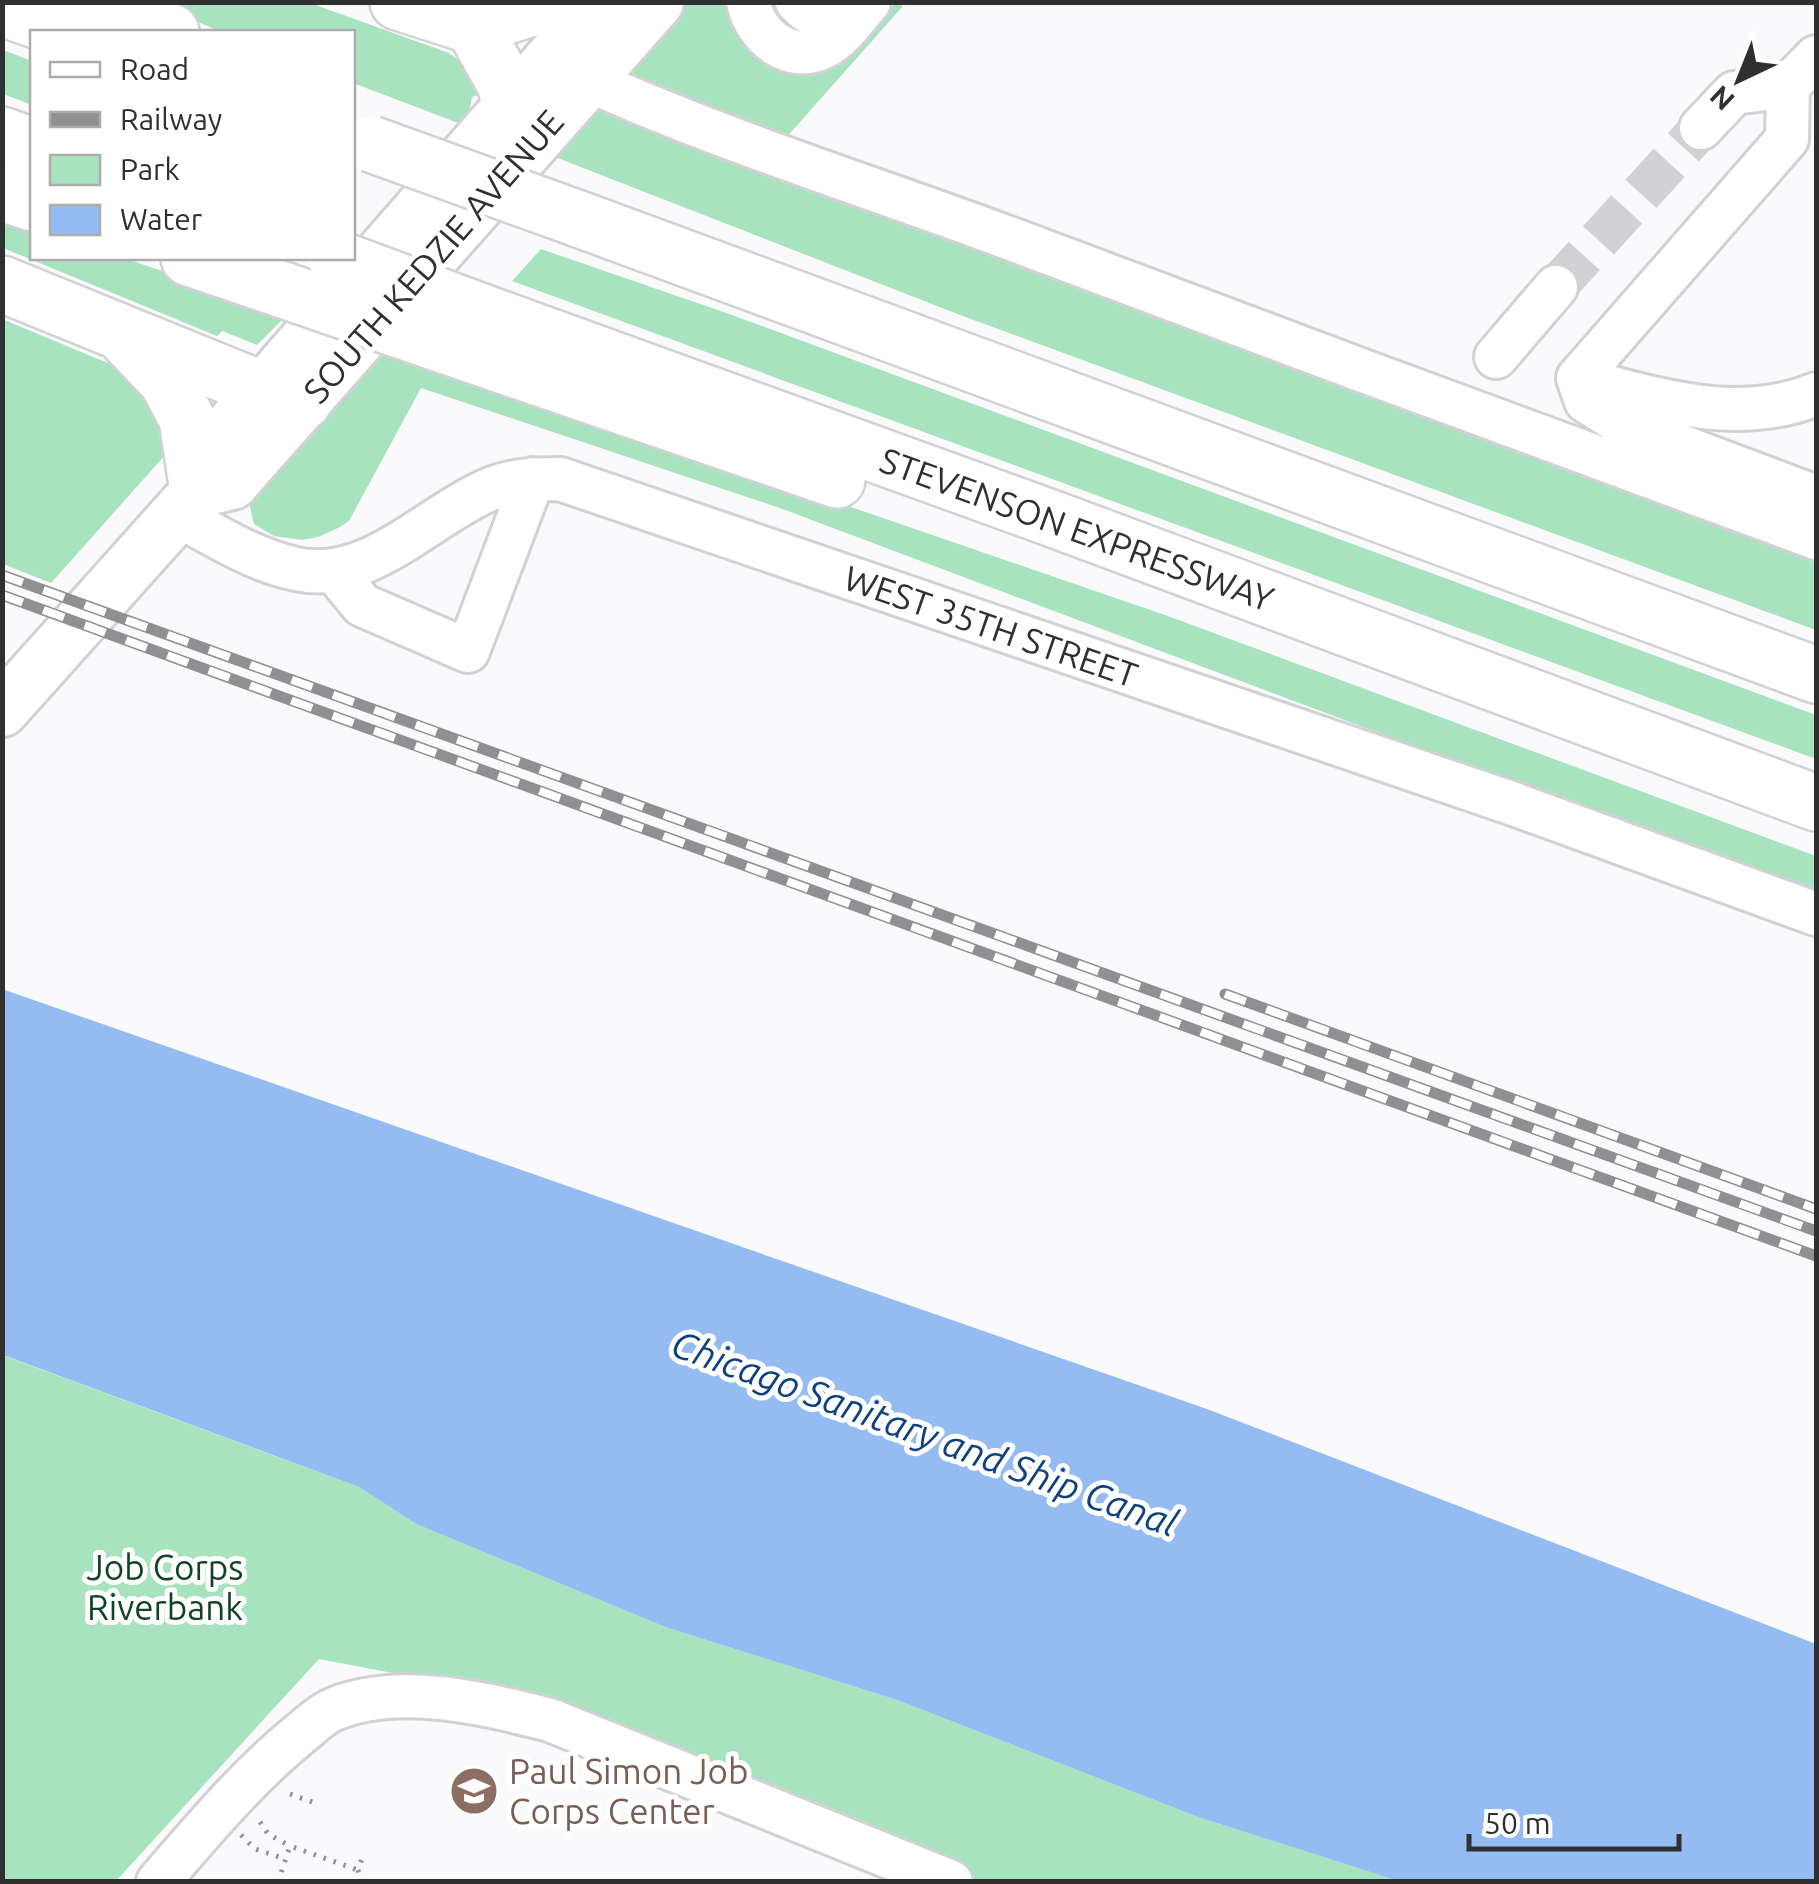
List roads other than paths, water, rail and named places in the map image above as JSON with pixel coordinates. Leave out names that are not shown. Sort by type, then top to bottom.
[{"type":"highway","points":[[104,2],[167,30]]},
{"type":"highway","points":[[398,2],[473,26],[553,2]]},
{"type":"highway","points":[[2,8],[64,30]]},
{"type":"highway","points":[[473,26],[505,84],[516,162]]},
{"type":"highway","points":[[2,135],[30,145]]},
{"type":"highway","points":[[362,140],[1816,676]]},
{"type":"highway","points":[[2,192],[30,202]]},
{"type":"highway","points":[[194,260],[251,279],[474,332]]},
{"type":"highway","name":"STEVENSON EXPRESSWAY","points":[[340,260],[474,332],[1048,517],[1816,803]]},
{"type":"highway","points":[[2,284],[284,396]]},
{"type":"highway","points":[[121,333],[166,381],[187,418],[187,503]]},
{"type":"main road","name":"SOUTH KEDZIE AVENUE","points":[[2,710],[187,503],[232,483],[284,396],[511,107],[602,2]]},
{"type":"main road","name":"SOUTH KEDZIE AVENUE","points":[[284,396],[516,162],[657,2]]},
{"type":"street","points":[[748,2],[750,14],[769,40],[790,51],[823,48],[860,13]]},
{"type":"street","points":[[797,2],[831,23],[860,13]]},
{"type":"street","points":[[1701,128],[1734,93],[1802,72]]},
{"type":"street","points":[[1578,378],[1786,140],[1802,72]]},
{"type":"street","points":[[588,80],[660,112],[881,190],[1816,538]]},
{"type":"street","points":[[1496,357],[1556,287]]},
{"type":"street","points":[[1578,378],[1674,404],[1727,410],[1798,402],[1816,394]]},
{"type":"street","points":[[1578,378],[1586,401],[1624,425],[1816,496]]},
{"type":"street","name":"WEST 35TH STREET","points":[[187,503],[264,561],[300,571],[335,572],[364,562],[484,492],[520,479],[560,479],[1511,802],[1816,914]]},
{"type":"street","points":[[335,572],[362,606],[468,651],[533,479]]},
{"type":"street","points":[[158,1882],[272,1757],[328,1711],[361,1701],[413,1696],[550,1720],[952,1882]]},
{"type":"water","name":"Chicago Sanitary and Ship Canal","points":[[2,989],[1207,1409],[1816,1644],[1816,1881],[1398,1881],[1198,1817],[897,1700],[665,1627],[416,1524],[359,1487],[3,1355]]},
{"type":"tunnel","points":[[1556,287],[1701,128]]},
{"type":"railway","points":[[2,575],[1816,1231]]},
{"type":"railway","points":[[2,595],[1816,1256]]},
{"type":"railway","points":[[1225,994],[1816,1209]]},
{"type":"place","name":"Paul Simon Job Corps Center","points":[[474,1791]]},
{"type":"park label","name":"Job Corps Riverbank","points":[[165,1587]]}]
